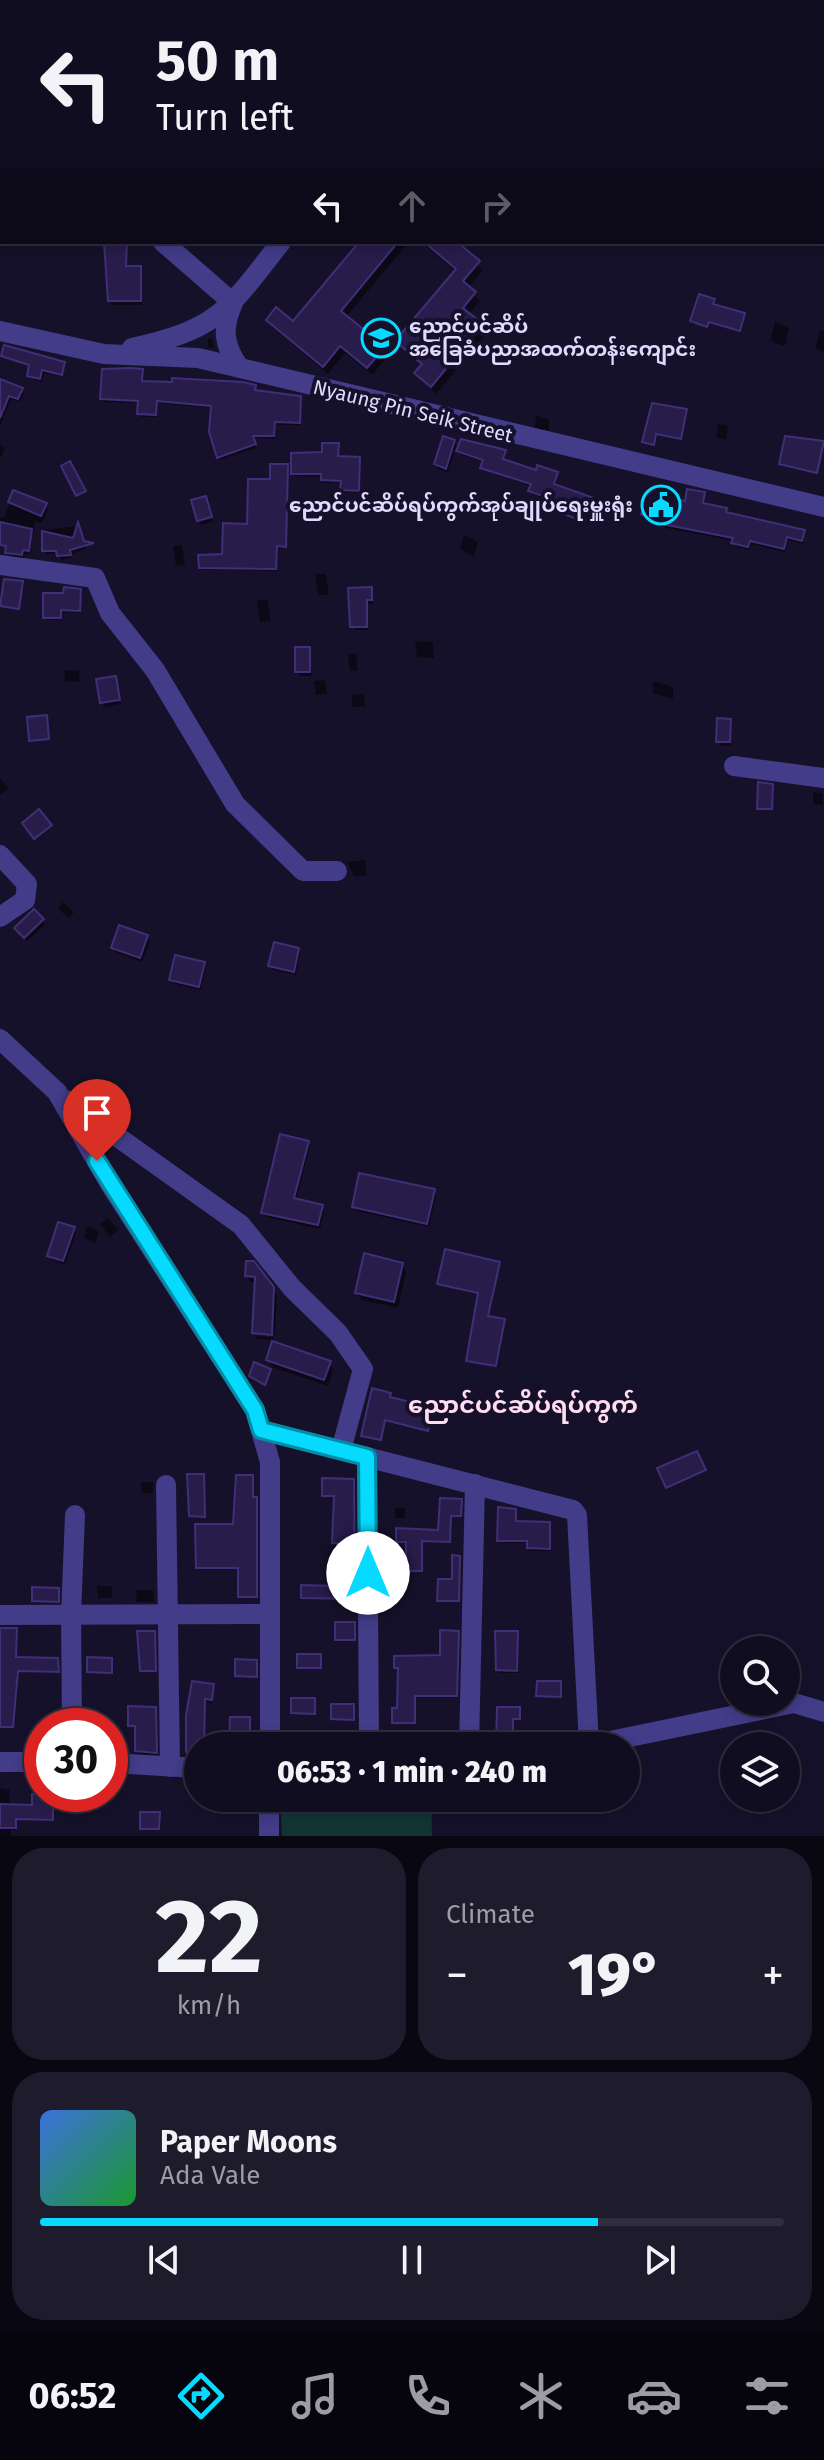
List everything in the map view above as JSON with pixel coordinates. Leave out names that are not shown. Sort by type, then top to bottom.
[{"type":"street","points":[[165,244],[233,303]]},
{"type":"street","points":[[104,354],[178,338],[204,326],[233,303],[279,244]]},
{"type":"street","points":[[233,303],[223,325],[228,351],[239,367]]},
{"type":"street","name":"Nyaung Pin Seik Street","points":[[0,331],[104,354],[198,358],[523,438],[824,507]]},
{"type":"street","points":[[0,565],[95,578],[110,613],[155,670],[235,804],[303,871],[337,871]]},
{"type":"street","points":[[734,766],[824,778]]},
{"type":"street","points":[[0,855],[27,884],[25,900],[0,917]]},
{"type":"street","points":[[0,1039],[57,1092],[241,1225],[292,1288],[338,1333],[363,1369],[341,1450]]},
{"type":"street","points":[[57,1092],[110,1184],[255,1410],[270,1462],[270,1732]]},
{"type":"street","points":[[261,1430],[568,1506],[577,1515],[587,1732]]},
{"type":"street","points":[[367,1457],[369,1732]]},
{"type":"street","points":[[469,1732],[475,1484]]},
{"type":"street","points":[[166,1485],[170,1767]]},
{"type":"street","points":[[72,1708],[75,1515]]},
{"type":"street","points":[[0,1615],[270,1614]]},
{"type":"street","points":[[640,1735],[794,1703],[824,1712]]},
{"type":"street","points":[[0,1762],[24,1762]]},
{"type":"street","points":[[128,1764],[184,1768]]},
{"type":"street","points":[[269,1812],[269,1836]]},
{"type":"green space","points":[[281,1812],[431,1812],[432,1836],[282,1836]]},
{"type":"building","points":[[104,244],[127,244],[126,266],[141,266],[141,301],[108,301]]},
{"type":"building","points":[[357,244],[396,244],[341,311],[385,347],[367,368],[340,346],[323,367],[266,320],[276,307],[293,321]]},
{"type":"building","points":[[426,244],[459,244],[480,261],[463,281],[476,292],[463,308],[483,324],[431,387],[414,373],[422,364],[395,341],[456,269]]},
{"type":"building","points":[[699,294],[715,299],[713,304],[745,313],[740,331],[709,322],[707,327],[690,321]]},
{"type":"building","points":[[4,345],[65,362],[62,375],[42,370],[40,379],[27,376],[29,365],[1,356]]},
{"type":"building","points":[[102,369],[143,369],[142,381],[172,382],[172,378],[243,382],[256,385],[255,390],[301,396],[300,423],[275,422],[274,436],[253,436],[256,444],[217,458],[209,432],[211,406],[157,401],[156,415],[137,414],[138,401],[100,399]]},
{"type":"building","points":[[0,379],[23,388],[18,399],[9,396],[0,418]]},
{"type":"building","points":[[652,403],[687,409],[681,439],[656,434],[654,445],[642,442]]},
{"type":"building","points":[[443,436],[455,440],[446,469],[434,464]]},
{"type":"building","points":[[785,436],[824,441],[817,473],[779,464]]},
{"type":"building","points":[[461,439],[506,450],[503,459],[536,470],[537,465],[558,472],[554,484],[594,498],[582,522],[564,514],[566,509],[556,504],[558,501],[528,491],[531,484],[480,468],[483,460],[456,451]]},
{"type":"building","points":[[322,443],[339,443],[338,456],[360,457],[359,491],[340,490],[341,481],[321,480],[321,474],[291,474],[291,453],[322,452]]},
{"type":"building","points":[[70,461],[86,491],[76,496],[61,466]]},
{"type":"building","points":[[270,464],[288,464],[286,547],[277,546],[276,569],[199,568],[198,555],[222,554],[223,523],[247,524],[248,479],[270,479]]},
{"type":"building","points":[[687,489],[705,492],[703,503],[727,508],[726,512],[805,530],[802,541],[787,537],[784,549],[750,541],[748,547],[731,543],[733,538],[662,524],[641,514],[651,494],[673,503],[675,499],[685,501]]},
{"type":"building","points":[[13,490],[47,503],[41,516],[8,502]]},
{"type":"building","points":[[206,496],[212,517],[197,521],[191,500]]},
{"type":"building","points":[[0,522],[32,529],[29,551],[23,550],[22,555],[5,553],[6,546],[0,545]]},
{"type":"building","points":[[78,522],[84,541],[94,543],[70,550],[71,555],[57,556],[56,551],[42,551],[42,531],[73,538]]},
{"type":"building","points":[[4,579],[23,581],[19,609],[0,606]]},
{"type":"building","points":[[64,587],[81,589],[80,611],[61,610],[61,618],[43,618],[43,593],[63,593]]},
{"type":"building","points":[[372,587],[372,600],[367,600],[367,627],[350,627],[348,588]]},
{"type":"building","points":[[295,647],[310,647],[310,672],[295,672]]},
{"type":"building","points":[[116,676],[120,700],[100,703],[96,679]]},
{"type":"building","points":[[47,715],[49,739],[29,741],[27,717]]},
{"type":"building","points":[[717,718],[731,719],[730,742],[716,742]]},
{"type":"building","points":[[758,782],[773,784],[772,809],[757,809]]},
{"type":"building","points":[[39,809],[52,825],[34,839],[22,823]]},
{"type":"building","points":[[34,909],[44,919],[24,938],[14,928]]},
{"type":"building","points":[[119,925],[148,935],[140,958],[111,948]]},
{"type":"building","points":[[274,942],[299,948],[294,972],[268,966]]},
{"type":"building","points":[[175,955],[205,962],[199,987],[169,980]]},
{"type":"building","points":[[280,1134],[309,1141],[294,1198],[323,1205],[318,1225],[261,1213]]},
{"type":"building","points":[[359,1173],[435,1189],[427,1224],[352,1207]]},
{"type":"building","points":[[58,1222],[75,1227],[63,1261],[47,1256]]},
{"type":"building","points":[[445,1249],[500,1262],[488,1316],[505,1319],[496,1366],[466,1361],[478,1293],[437,1284]]},
{"type":"building","points":[[364,1253],[403,1263],[394,1302],[355,1293]]},
{"type":"building","points":[[246,1261],[254,1261],[274,1287],[272,1335],[252,1333],[255,1277],[245,1276]]},
{"type":"building","points":[[272,1341],[331,1361],[324,1380],[266,1360]]},
{"type":"building","points":[[254,1362],[271,1369],[265,1385],[249,1376]]},
{"type":"building","points":[[372,1388],[391,1393],[390,1397],[434,1408],[428,1431],[385,1420],[381,1440],[361,1436]]},
{"type":"building","points":[[697,1451],[706,1470],[666,1488],[657,1468]]},
{"type":"building","points":[[187,1474],[204,1474],[205,1517],[189,1516]]},
{"type":"building","points":[[236,1475],[253,1475],[253,1497],[257,1497],[257,1597],[238,1597],[238,1568],[196,1568],[195,1524],[233,1524]]},
{"type":"building","points":[[322,1478],[354,1479],[355,1599],[301,1598],[301,1585],[337,1586],[337,1543],[332,1543],[334,1496],[322,1496]]},
{"type":"building","points":[[440,1498],[462,1499],[461,1516],[451,1516],[450,1542],[422,1541],[422,1571],[406,1571],[406,1542],[396,1542],[396,1528],[438,1530]]},
{"type":"building","points":[[498,1507],[516,1509],[516,1521],[550,1522],[550,1549],[527,1548],[527,1541],[497,1541]]},
{"type":"building","points":[[452,1555],[460,1556],[459,1601],[437,1601],[438,1579],[452,1579]]},
{"type":"building","points":[[32,1587],[59,1588],[59,1602],[32,1601]]},
{"type":"building","points":[[335,1622],[355,1622],[355,1640],[335,1640]]},
{"type":"building","points":[[0,1628],[17,1628],[16,1657],[58,1658],[59,1672],[18,1671],[13,1727],[0,1727]]},
{"type":"building","points":[[440,1630],[459,1631],[457,1696],[415,1696],[415,1723],[392,1723],[392,1708],[397,1708],[398,1668],[394,1668],[394,1656],[440,1655]]},
{"type":"building","points":[[137,1631],[155,1631],[156,1671],[140,1671]]},
{"type":"building","points":[[495,1631],[518,1631],[517,1671],[496,1670]]},
{"type":"building","points":[[297,1654],[321,1654],[321,1668],[297,1668]]},
{"type":"building","points":[[87,1657],[112,1658],[112,1673],[87,1672]]},
{"type":"building","points":[[235,1659],[257,1660],[257,1677],[235,1676]]},
{"type":"building","points":[[192,1681],[214,1684],[212,1700],[205,1699],[204,1732],[186,1732]]},
{"type":"building","points":[[537,1681],[561,1681],[561,1697],[536,1696]]},
{"type":"building","points":[[291,1698],[315,1698],[315,1714],[291,1713]]},
{"type":"building","points":[[331,1704],[354,1704],[354,1720],[331,1719]]},
{"type":"building","points":[[156,1707],[157,1753],[135,1751],[135,1726],[128,1726],[128,1708]]},
{"type":"building","points":[[497,1707],[520,1707],[520,1719],[513,1719],[513,1732],[496,1732]]},
{"type":"building","points":[[230,1717],[250,1717],[250,1732],[229,1732]]},
{"type":"building","points":[[0,1804],[24,1805],[24,1812],[53,1812],[53,1820],[16,1819],[16,1828],[0,1828]]},
{"type":"building","points":[[140,1812],[160,1812],[159,1829],[140,1829]]},
{"type":"place","name":"ညောင်ပင်ဆိပ် အခြေခံပညာအထက်တန်းကျောင်း","points":[[381,338]]},
{"type":"place","name":"ညောင်ပင်ဆိပ်ရပ်ကွက်အုပ်ချုပ်ရေးမှူးရုံး","points":[[661,505]]},
{"type":"district","name":"ညောင်ပင်ဆိပ်ရပ်ကွက်","points":[[523,1405]]},
{"type":"route","points":[[97,1161],[255,1410],[261,1430],[367,1457],[368,1573]]}]
